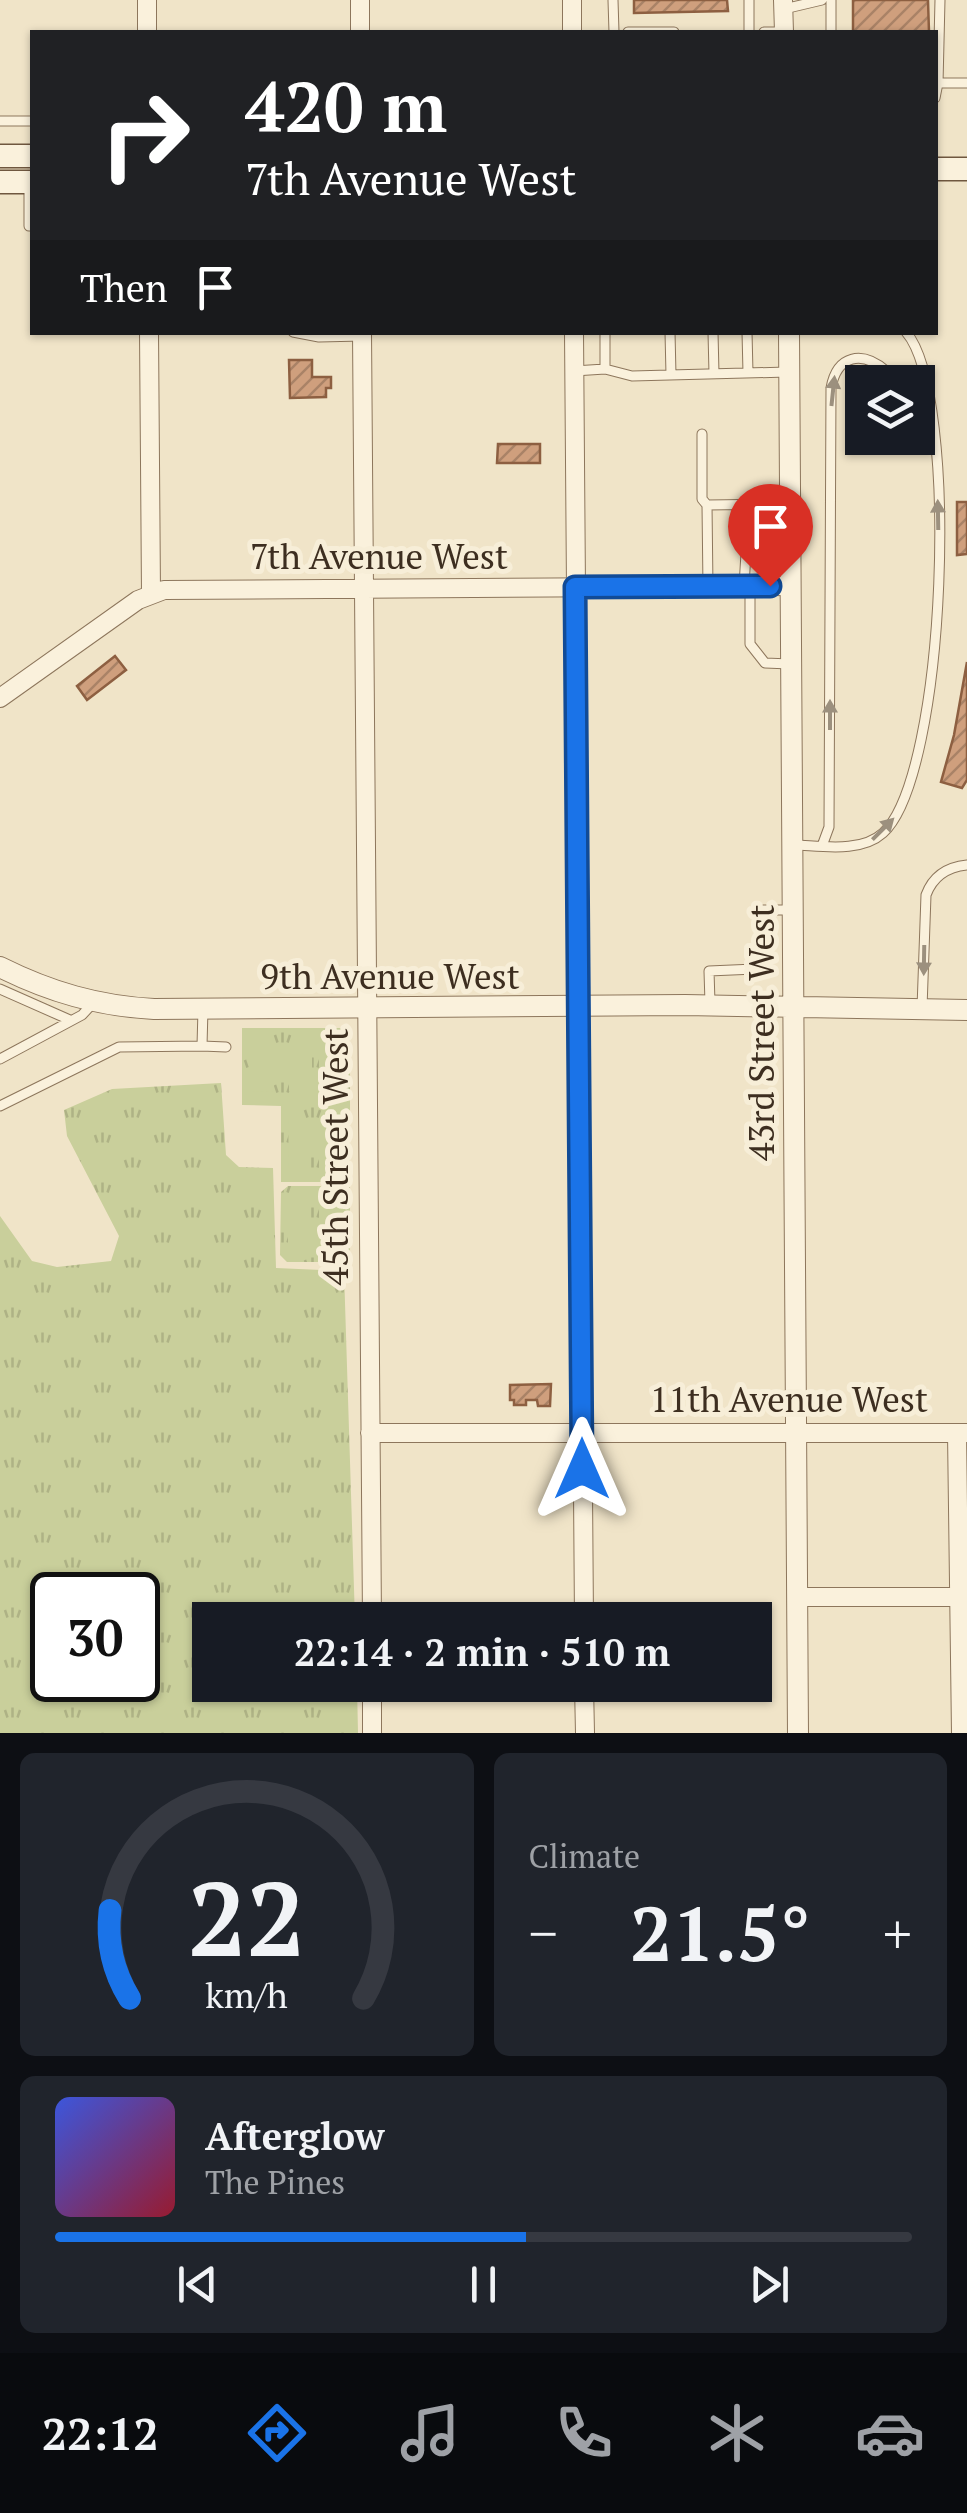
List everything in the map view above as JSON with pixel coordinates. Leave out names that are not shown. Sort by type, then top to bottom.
[{"type":"main road","points":[[0,156],[30,156]]},
{"type":"main road","points":[[938,169],[967,169]]},
{"type":"main road","points":[[0,182],[30,182]]},
{"type":"street","points":[[146,0],[147,30]]},
{"type":"street","points":[[360,0],[360,30]]},
{"type":"street","points":[[572,0],[572,30]]},
{"type":"street","points":[[0,698],[152,593],[149,335]]},
{"type":"street","name":"45th Street West","points":[[362,335],[372,1602]]},
{"type":"street","points":[[574,335],[584,1602]]},
{"type":"street","name":"43rd Street West","points":[[790,335],[798,1733]]},
{"type":"street","name":"7th Avenue West","points":[[152,593],[791,586]]},
{"type":"street","name":"9th Avenue West","points":[[0,967],[34,984],[94,1002],[154,1009],[710,1006],[967,1010]]},
{"type":"street","name":"11th Avenue West","points":[[370,1432],[962,1433]]},
{"type":"street","points":[[962,1433],[962,1733]]},
{"type":"street","points":[[798,1596],[964,1596]]},
{"type":"street","points":[[372,1702],[372,1733]]},
{"type":"street","points":[[584,1702],[585,1733]]},
{"type":"lane","points":[[614,0],[614,30]]},
{"type":"lane","points":[[749,0],[749,30]]},
{"type":"lane","points":[[784,5],[822,0]]},
{"type":"lane","points":[[831,0],[831,30]]},
{"type":"lane","points":[[940,0],[938,83],[967,83]]},
{"type":"lane","points":[[0,121],[30,121]]},
{"type":"lane","points":[[308,335],[348,335]]},
{"type":"lane","points":[[604,335],[606,369]]},
{"type":"lane","points":[[670,335],[671,375]]},
{"type":"lane","points":[[713,335],[714,374]]},
{"type":"lane","points":[[747,335],[748,374]]},
{"type":"lane","points":[[792,845],[865,843],[890,826],[910,776],[930,699],[939,618],[937,482],[924,367],[918,347],[908,335]]},
{"type":"lane","points":[[822,846],[829,827],[831,388],[838,368],[850,358],[866,358],[877,365]]},
{"type":"lane","points":[[574,371],[606,369],[632,376],[790,372]]},
{"type":"lane","points":[[702,434],[702,499],[708,505],[708,587]]},
{"type":"lane","points":[[749,504],[750,644],[765,663],[791,664]]},
{"type":"lane","points":[[708,505],[790,504]]},
{"type":"lane","points":[[922,1009],[926,895],[945,871],[967,865]]},
{"type":"lane","points":[[710,1006],[709,971],[759,967],[764,952],[763,910],[792,910]]},
{"type":"lane","points":[[0,989],[71,1020]]},
{"type":"lane","points":[[0,1059],[82,1015],[94,1002]]},
{"type":"lane","points":[[202,1046],[203,1009]]},
{"type":"lane","points":[[0,1106],[119,1047],[226,1047]]},
{"type":"green space","points":[[242,1028],[350,1028],[350,1182],[281,1182],[281,1106],[242,1105]]},
{"type":"green space","points":[[251,1042],[274,1042],[274,1091],[251,1092]]},
{"type":"green space","points":[[289,1042],[312,1042],[312,1091],[289,1091]]},
{"type":"green space","points":[[319,1042],[342,1042],[342,1091],[319,1092]]},
{"type":"green space","points":[[221,1083],[226,1155],[239,1167],[273,1168],[276,1268],[344,1271],[354,1602],[192,1602],[192,1702],[357,1702],[358,1733],[0,1733],[0,1216],[32,1261],[57,1267],[111,1261],[119,1236],[67,1136],[64,1110],[112,1089]]},
{"type":"green space","points":[[288,1119],[311,1119],[311,1168],[289,1168]]},
{"type":"green space","points":[[319,1119],[342,1119],[342,1168],[319,1168]]},
{"type":"green space","points":[[288,1186],[350,1186],[350,1262],[287,1262],[280,1255],[281,1192]]},
{"type":"green space","points":[[288,1199],[311,1199],[311,1249],[288,1249]]},
{"type":"green space","points":[[319,1199],[342,1199],[342,1249],[319,1249]]},
{"type":"building","points":[[634,0],[727,0],[728,11],[634,13]]},
{"type":"building","points":[[853,0],[928,0],[929,30],[853,30]]},
{"type":"building","points":[[289,360],[312,360],[312,377],[331,377],[326,397],[290,398]]},
{"type":"building","points":[[498,444],[540,444],[540,463],[497,463]]},
{"type":"building","points":[[957,502],[967,502],[967,554],[957,555]]},
{"type":"building","points":[[115,656],[126,670],[87,700],[77,686]]},
{"type":"building","points":[[967,662],[967,780],[962,788],[941,782]]},
{"type":"building","points":[[551,1384],[550,1406],[538,1406],[537,1400],[514,1405],[514,1400],[510,1400],[510,1385]]},
{"type":"route","points":[[582,1469],[575,587],[770,586]]}]
